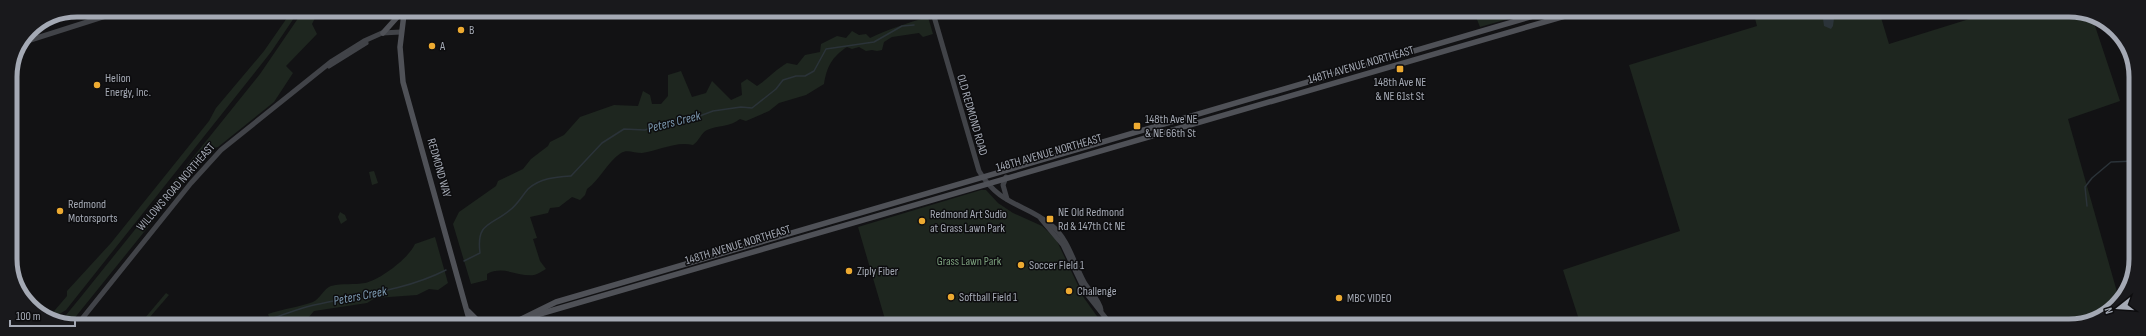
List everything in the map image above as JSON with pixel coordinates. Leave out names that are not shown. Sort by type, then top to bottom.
[{"type":"main road","points":[[31,40],[103,17]]},
{"type":"main road","points":[[382,33],[397,17]]},
{"type":"main road","name":"REDMOND WAY","points":[[404,17],[401,32],[400,63],[404,82],[469,319]]},
{"type":"main road","name":"OLD REDMOND ROAD","points":[[934,17],[977,166],[982,176],[994,191],[1007,200],[1050,223],[1067,243],[1084,282],[1100,305],[1101,310],[1107,319]]},
{"type":"main road","name":"148TH AVENUE NORTHEAST","points":[[526,318],[556,302],[982,176],[1530,17]]},
{"type":"main road","name":"148TH AVENUE NORTHEAST","points":[[526,318],[660,280],[987,182],[1562,17]]},
{"type":"main road","name":"WILLOWS ROAD NORTHEAST","points":[[83,319],[191,183],[221,150],[328,66],[382,33],[401,32]]},
{"type":"main road","points":[[1006,177],[1003,184],[1003,189],[1007,200]]},
{"type":"main road","points":[[467,310],[476,319]]},
{"type":"green space","points":[[288,17],[295,17],[271,52],[66,310],[57,315],[52,313],[67,296],[67,291],[111,243],[209,121],[216,108],[264,51]]},
{"type":"green space","points":[[299,17],[316,17],[312,24],[317,34],[286,66],[293,73],[274,102],[218,147],[211,149],[74,319],[62,317],[66,315],[260,74]]},
{"type":"green space","points":[[928,17],[933,34],[923,37],[919,33],[892,37],[884,42],[882,50],[877,51],[866,51],[859,47],[852,49],[847,47],[831,62],[824,84],[806,95],[779,103],[769,111],[746,121],[740,119],[728,125],[707,130],[693,145],[680,144],[642,153],[628,151],[621,153],[587,189],[585,195],[580,200],[572,197],[559,207],[550,208],[548,213],[530,217],[537,238],[533,239],[540,261],[546,269],[534,275],[505,271],[493,272],[487,274],[487,280],[471,284],[453,224],[459,212],[496,186],[498,181],[523,169],[531,159],[548,146],[550,142],[564,135],[580,117],[614,105],[638,106],[643,91],[650,95],[652,104],[661,104],[668,96],[668,75],[681,71],[692,97],[706,93],[712,81],[731,100],[742,95],[741,83],[747,79],[757,86],[787,63],[797,65],[805,55],[820,52],[821,44],[837,36],[846,38],[852,31],[859,35],[866,34],[870,38],[898,26]]},
{"type":"green space","points":[[1476,17],[1515,17],[1480,27]]},
{"type":"green space","points":[[1755,17],[1881,17],[1889,44],[1976,17],[2069,17],[2084,19],[2092,22],[2094,23],[2120,101],[2068,119],[2116,288],[2098,288],[2098,311],[2080,318],[2069,319],[1579,319],[1563,270],[1680,231],[1629,65],[1757,26]]},
{"type":"green space","points":[[374,171],[378,183],[372,185],[369,172]]},
{"type":"green space","name":"Grass Lawn Park","points":[[981,190],[986,190],[998,203],[1013,213],[1042,226],[1056,239],[1084,298],[1099,319],[885,319],[858,227]]},
{"type":"green space","points":[[340,212],[345,215],[347,220],[341,224],[338,217]]},
{"type":"green space","points":[[435,237],[448,283],[438,290],[429,289],[417,295],[375,298],[367,303],[314,311],[308,318],[270,319],[268,314],[313,302],[331,286],[365,283],[378,278],[407,256],[415,244]]},
{"type":"green space","points":[[166,293],[169,295],[148,319],[144,319]]},
{"type":"green space","points":[[257,317],[261,319],[250,319]]},
{"type":"shaded area","points":[[1823,17],[1834,17],[1831,29],[1824,26]]},
{"type":"waterway","name":"Peters Creek","points":[[464,261],[480,253],[480,235],[486,226],[513,208],[528,189],[543,180],[571,176],[602,143],[624,129],[645,130],[668,121],[697,117],[713,111],[741,107],[752,108],[776,89],[783,80],[796,76],[805,76],[814,71],[826,49],[874,42],[902,26],[914,25]]},
{"type":"waterway","points":[[2087,206],[2085,187],[2092,178],[2111,162],[2129,161]]},
{"type":"waterway","name":"Peters Creek","points":[[273,318],[309,306],[398,288],[446,270]]},
{"type":"place","name":"B","points":[[461,30]]},
{"type":"place","name":"A","points":[[432,46]]},
{"type":"place","name":"148th Ave NE & NE 61st St","points":[[1400,69]]},
{"type":"place","name":"Helion Energy, Inc.","points":[[97,85]]},
{"type":"place","name":"148th Ave NE & NE 66th St","points":[[1137,126]]},
{"type":"place","name":"Redmond Motorsports","points":[[60,211]]},
{"type":"place","name":"NE Old Redmond Rd & 147th Ct NE","points":[[1050,219]]},
{"type":"place","name":"Redmond Art Sudio at Grass Lawn Park","points":[[922,221]]},
{"type":"place","name":"Soccer FIeld 1","points":[[1021,265]]},
{"type":"place","name":"Ziply Fiber","points":[[849,271]]},
{"type":"place","name":"Challenge","points":[[1069,291]]},
{"type":"place","name":"Softball Field 1","points":[[951,297]]},
{"type":"place","name":"MBC VIDEO","points":[[1339,298]]}]
